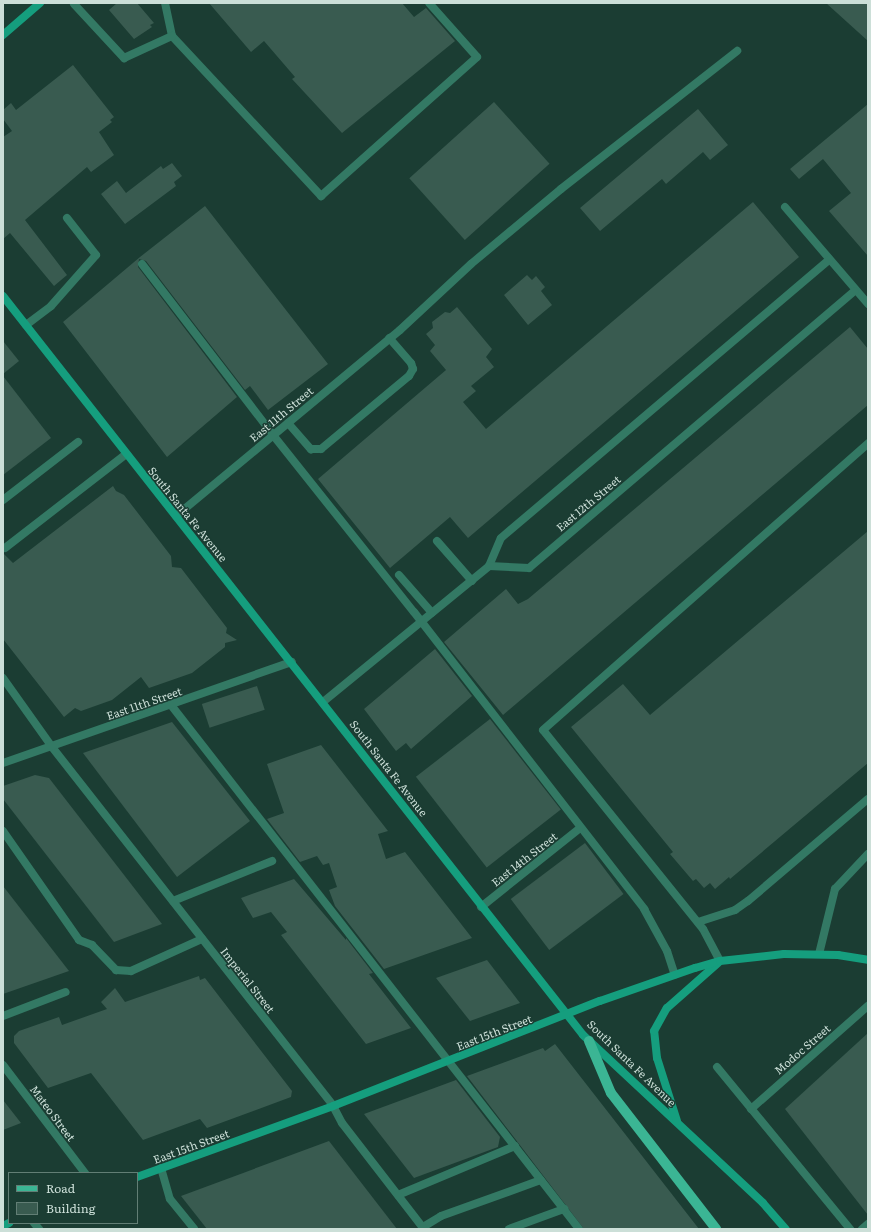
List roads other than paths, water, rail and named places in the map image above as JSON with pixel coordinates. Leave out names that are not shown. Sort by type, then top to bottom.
[{"type":"main road","points":[[3,35],[40,3]]},
{"type":"main road","name":"South Santa Fe Avenue","points":[[3,296],[126,454],[292,662],[481,907],[590,1041],[763,1203],[786,1229]]},
{"type":"main road","name":"East 15th Street","points":[[138,1177],[333,1106],[569,1014],[675,975],[720,961],[784,954],[819,954],[868,960]]},
{"type":"main road","points":[[678,1122],[657,1058],[654,1031],[667,1008],[720,961]]},
{"type":"main road","points":[[590,1041],[611,1092],[716,1229]]},
{"type":"street","points":[[74,3],[124,58],[172,36]]},
{"type":"street","points":[[165,3],[172,36],[321,196],[477,57],[429,3]]},
{"type":"street","name":"East 11th Street","points":[[176,516],[400,330],[471,264],[520,223],[737,51]]},
{"type":"street","points":[[785,207],[854,291],[868,304]]},
{"type":"street","points":[[26,325],[51,306],[96,255],[67,218]]},
{"type":"street","points":[[323,702],[472,581],[489,566],[501,538],[829,260]]},
{"type":"street","points":[[142,264],[273,435],[422,622],[644,909],[667,952],[675,975]]},
{"type":"street","name":"East 12th Street","points":[[489,566],[529,568],[854,291]]},
{"type":"street","points":[[288,423],[311,449],[321,449],[409,376],[413,369],[411,363],[389,338]]},
{"type":"street","points":[[3,500],[78,442]]},
{"type":"street","points":[[720,961],[698,922],[543,730],[868,444]]},
{"type":"street","points":[[5,548],[126,454]]},
{"type":"street","points":[[437,541],[472,581]]},
{"type":"street","points":[[399,575],[432,613]]},
{"type":"street","name":"East 11th Street","points":[[3,763],[292,662]]},
{"type":"street","name":"Imperial Street","points":[[3,678],[52,747],[333,1106],[342,1123],[424,1228]]},
{"type":"street","points":[[171,705],[579,1229]]},
{"type":"street","points":[[698,922],[735,910],[748,901],[868,799]]},
{"type":"street","name":"East 14th Street","points":[[481,907],[580,828]]},
{"type":"street","points":[[3,831],[78,940],[92,945],[116,970],[131,971],[202,939]]},
{"type":"street","points":[[819,954],[835,889],[868,854]]},
{"type":"street","points":[[173,901],[272,861]]},
{"type":"street","points":[[3,1016],[66,992]]},
{"type":"street","name":"Modoc Street","points":[[752,1109],[868,1006]]},
{"type":"street","name":"Mateo Street","points":[[3,1066],[84,1172]]},
{"type":"street","points":[[717,1067],[850,1229]]},
{"type":"street","points":[[398,1195],[515,1146]]},
{"type":"street","points":[[161,1168],[170,1199],[194,1229]]},
{"type":"street","points":[[424,1228],[441,1216],[541,1180]]},
{"type":"street","points":[[509,1229],[564,1209]]},
{"type":"street","points":[[862,1229],[868,1224]]}]
